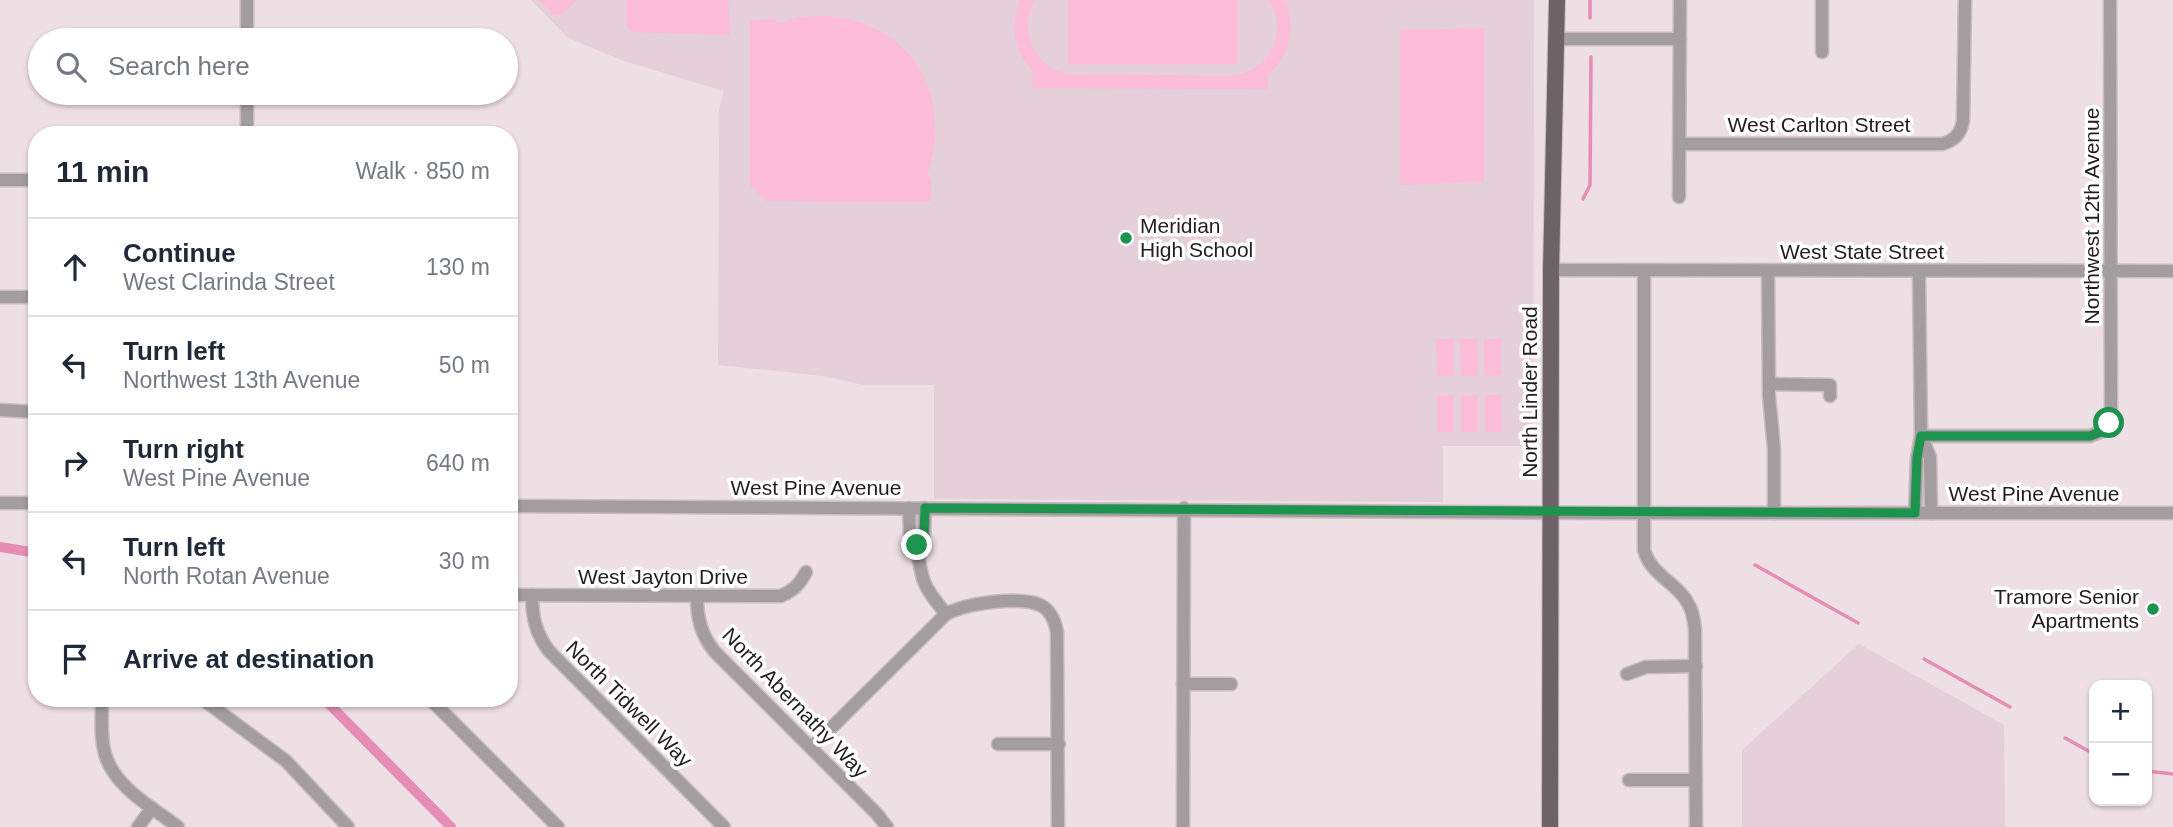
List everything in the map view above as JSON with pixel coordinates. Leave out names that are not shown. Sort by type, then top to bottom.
[{"type":"main road","name":"North Linder Road","points":[[1550,827],[1551,270],[1557,0]]},
{"type":"street","points":[[247,0],[247,28]]},
{"type":"street","points":[[1679,197],[1680,0]]},
{"type":"street","points":[[1822,0],[1822,52]]},
{"type":"street","name":"West Carlton Street","points":[[1680,144],[1941,145],[1957,137],[1963,121],[1965,0]]},
{"type":"street","name":"Northwest 12th Avenue","points":[[1921,436],[2090,436],[2105,430],[2111,416],[2110,0]]},
{"type":"street","points":[[1556,39],[1680,39]]},
{"type":"street","points":[[247,105],[247,126]]},
{"type":"street","points":[[0,180],[28,180]]},
{"type":"street","name":"West State Street","points":[[1551,270],[2173,271]]},
{"type":"street","points":[[1644,271],[1642,567],[1676,589],[1690,607],[1695,629],[1696,827]]},
{"type":"street","points":[[1768,271],[1774,513]]},
{"type":"street","points":[[1915,513],[1917,458],[1921,436],[1919,272]]},
{"type":"street","points":[[0,297],[28,297]]},
{"type":"street","points":[[1769,384],[1830,385],[1830,396]]},
{"type":"street","points":[[0,410],[28,412]]},
{"type":"street","points":[[1921,436],[1930,457],[1931,513]]},
{"type":"street","points":[[0,503],[28,503]]},
{"type":"street","name":"West Pine Avenue","points":[[518,506],[1184,508],[1644,513],[2173,513]]},
{"type":"street","points":[[909,508],[910,536],[917,545],[922,581],[946,614]]},
{"type":"street","points":[[917,545],[924,536],[925,508]]},
{"type":"street","points":[[1183,827],[1184,508]]},
{"type":"street","name":"West Jayton Drive","points":[[518,595],[782,596],[801,583],[806,572]]},
{"type":"street","name":"North Tidwell Way","points":[[532,595],[536,631],[549,651],[724,827]]},
{"type":"street","name":"North Abernathy Way","points":[[697,597],[698,620],[707,643],[887,827]]},
{"type":"street","points":[[811,748],[946,614],[958,608],[981,603],[1029,603],[1048,610],[1057,632],[1059,827]]},
{"type":"street","points":[[1627,674],[1646,667],[1696,666]]},
{"type":"street","points":[[1183,684],[1231,684]]},
{"type":"street","points":[[102,707],[102,734],[105,754],[111,768],[121,782],[178,827]]},
{"type":"street","points":[[213,707],[286,761],[348,827]]},
{"type":"street","points":[[438,707],[558,827]]},
{"type":"street","points":[[998,744],[1059,744]]},
{"type":"street","points":[[1629,780],[1696,780]]},
{"type":"street","points":[[138,827],[152,808]]},
{"type":"shaded area","name":"Meridian High School","points":[[531,0],[1534,0],[1533,446],[1443,446],[1443,502],[934,499],[934,385],[863,385],[823,376],[718,365],[719,110],[724,91],[624,61],[568,38]]},
{"type":"shaded area","points":[[539,0],[577,0],[562,15],[554,15]]},
{"type":"shaded area","points":[[626,0],[728,0],[730,35],[632,32],[626,25]]},
{"type":"shaded area","points":[[1020,0],[1035,0],[1030,12],[1028,35],[1037,55],[1055,70],[1067,74],[1243,74],[1255,68],[1272,50],[1277,26],[1269,0],[1285,0],[1290,20],[1289,40],[1281,59],[1268,75],[1268,89],[1032,88],[1032,75],[1036,74],[1023,58],[1016,40],[1015,20]]},
{"type":"shaded area","points":[[1068,0],[1238,0],[1238,64],[1068,64]]},
{"type":"shaded area","points":[[819,16],[850,20],[878,30],[900,45],[917,65],[929,89],[935,116],[934,145],[927,175],[932,180],[930,202],[766,201],[750,185],[750,20],[774,19],[778,24],[798,17]]},
{"type":"shaded area","points":[[1484,28],[1484,182],[1400,185],[1400,30]]},
{"type":"shaded area","points":[[1436,339],[1453,339],[1454,376],[1437,376]]},
{"type":"shaded area","points":[[1460,339],[1477,339],[1478,376],[1461,376]]},
{"type":"shaded area","points":[[1484,339],[1501,339],[1501,375],[1484,376]]},
{"type":"shaded area","points":[[1454,395],[1454,432],[1437,432],[1437,396]]},
{"type":"shaded area","points":[[1478,395],[1478,432],[1461,432],[1461,396]]},
{"type":"shaded area","points":[[1485,395],[1501,395],[1502,432],[1485,432]]},
{"type":"shaded area","points":[[1859,644],[2004,725],[2005,827],[1742,827],[1742,750]]},
{"type":"waterway","points":[[1590,0],[1590,18]]},
{"type":"waterway","points":[[1583,199],[1590,185],[1591,57]]},
{"type":"waterway","points":[[0,547],[28,552]]},
{"type":"waterway","points":[[1755,565],[1858,623]]},
{"type":"waterway","points":[[1924,659],[2010,707]]},
{"type":"waterway","points":[[332,707],[451,827]]},
{"type":"waterway","points":[[2065,738],[2089,751]]},
{"type":"waterway","points":[[2152,772],[2173,774]]},
{"type":"place","name":"Meridian High School","points":[[1126,238]]},
{"type":"place","name":"Tramore Senior Apartments","points":[[2153,609]]},
{"type":"route","points":[[917,545],[924,536],[925,508],[1915,513],[1917,458],[1921,436],[2090,436],[2105,430],[2109,423]]}]
